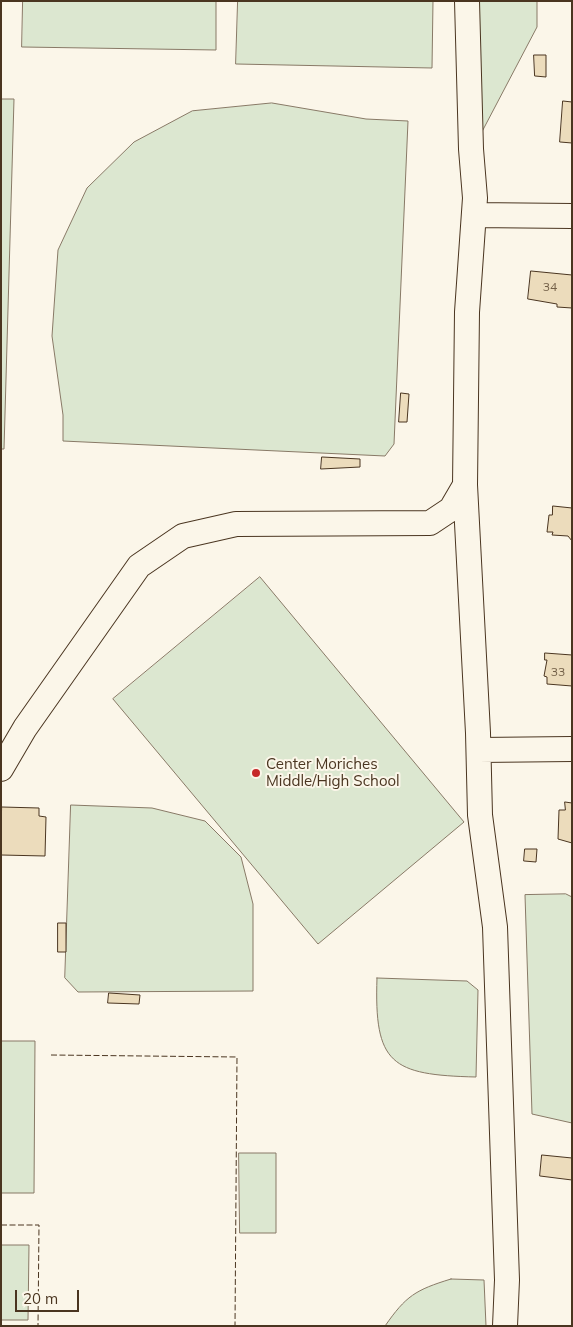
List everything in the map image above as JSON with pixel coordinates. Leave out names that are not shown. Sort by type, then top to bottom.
[{"type":"street","points":[[467,1],[466,52],[474,215],[467,312],[465,485],[479,750],[480,815],[495,927],[507,1280],[505,1326]]},
{"type":"street","points":[[474,215],[566,216]]},
{"type":"street","points":[[430,523],[451,509],[465,485]]},
{"type":"street","points":[[1,769],[25,728],[139,566],[183,536],[236,524],[430,523],[454,537],[469,558]]},
{"type":"street","points":[[479,750],[572,749]]},
{"type":"green space","points":[[23,1],[216,1],[216,50],[22,47]]},
{"type":"green space","points":[[238,1],[433,1],[432,68],[236,64]]},
{"type":"green space","points":[[477,1],[537,1],[537,27],[475,145]]},
{"type":"green space","points":[[1,99],[14,99],[4,449],[1,449]]},
{"type":"green space","points":[[272,103],[366,119],[408,121],[394,444],[385,456],[63,441],[63,415],[52,336],[58,250],[87,188],[134,142],[192,111]]},
{"type":"green space","points":[[260,577],[464,822],[318,944],[113,699]]},
{"type":"green space","points":[[71,805],[152,808],[205,821],[241,857],[253,904],[253,991],[78,992],[65,978]]},
{"type":"green space","points":[[566,894],[572,897],[572,1123],[532,1114],[525,895]]},
{"type":"green space","points":[[377,978],[467,981],[478,990],[476,1077],[424,1073],[407,1067],[394,1059],[385,1047],[379,1029]]},
{"type":"green space","points":[[1,1041],[35,1041],[34,1193],[1,1193]]},
{"type":"green space","points":[[239,1153],[276,1153],[276,1233],[240,1233]]},
{"type":"green space","points":[[1,1245],[29,1245],[28,1320],[1,1320]]},
{"type":"green space","points":[[451,1279],[484,1280],[486,1326],[385,1326],[412,1295]]},
{"type":"building","points":[[534,55],[546,55],[546,77],[535,76]]},
{"type":"building","points":[[563,101],[572,102],[572,143],[560,142]]},
{"type":"building","points":[[531,271],[572,275],[572,308],[557,307],[557,304],[528,299]]},
{"type":"building","points":[[401,393],[409,394],[407,422],[399,422]]},
{"type":"building","points":[[322,457],[360,459],[360,467],[321,469]]},
{"type":"building","points":[[553,506],[572,508],[572,541],[568,536],[552,535],[553,532],[547,532],[549,515],[552,515]]},
{"type":"building","points":[[545,653],[572,655],[572,686],[547,684],[547,677],[544,676],[547,660],[545,660]]},
{"type":"building","points":[[565,802],[572,803],[572,843],[558,839],[559,810],[565,810]]},
{"type":"building","points":[[2,807],[39,808],[39,816],[46,817],[45,856],[1,855]]},
{"type":"building","points":[[525,849],[537,849],[536,862],[524,861]]},
{"type":"building","points":[[58,923],[66,923],[66,952],[58,952]]},
{"type":"building","points":[[109,993],[140,995],[139,1004],[108,1003]]},
{"type":"building","points":[[542,1155],[572,1158],[572,1180],[540,1176]]},
{"type":"fence","points":[[51,1055],[237,1057],[235,1326]]},
{"type":"fence","points":[[1,1225],[39,1225],[38,1326]]},
{"type":"place","name":"Center Moriches Middle/High School","points":[[256,773]]}]
